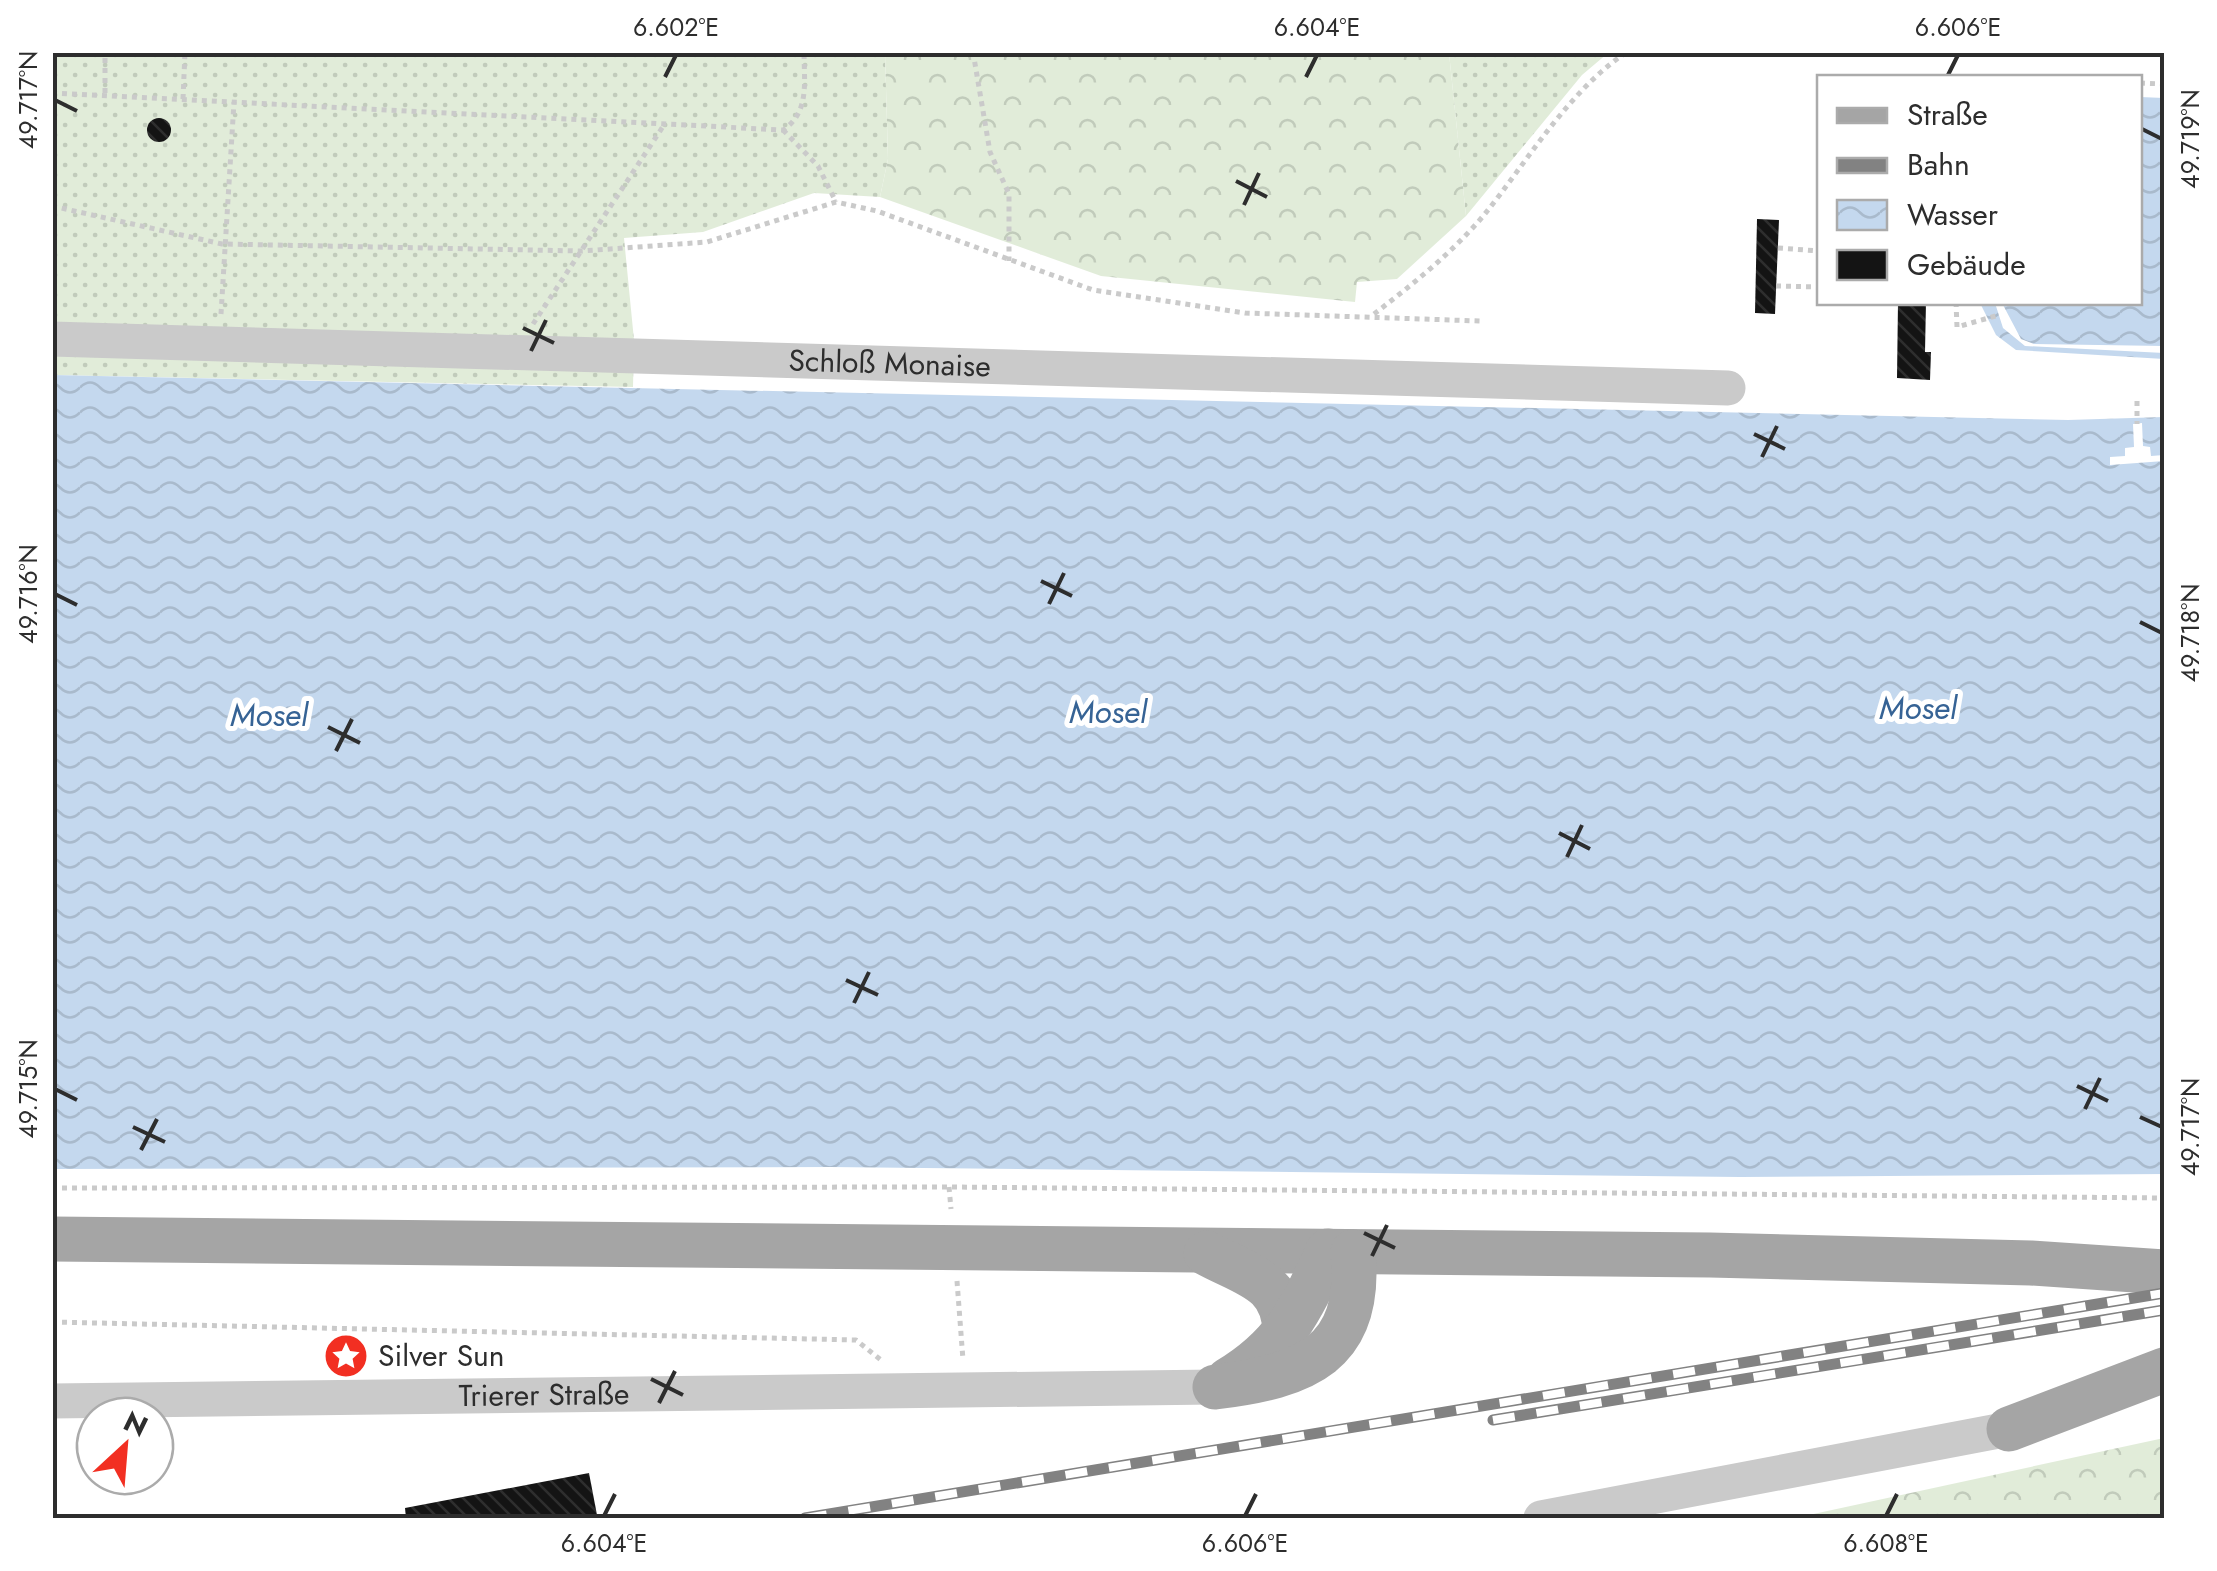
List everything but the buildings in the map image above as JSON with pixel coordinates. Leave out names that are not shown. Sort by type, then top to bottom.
[{"type":"main road","points":[[52,1239],[1341,1251],[2031,1263],[2164,1272]]},
{"type":"main road","points":[[1201,1250],[1274,1290],[1284,1308],[1285,1332]]},
{"type":"main road","points":[[1216,1387],[1275,1347],[1341,1251]]},
{"type":"main road","points":[[1216,1387],[1276,1379],[1312,1364],[1348,1324],[1356,1278],[1341,1251]]},
{"type":"main road","points":[[2010,1429],[2164,1370]]},
{"type":"main road","points":[[2010,1429],[2164,1395]]},
{"type":"street","name":"Schloß Monaise","points":[[52,339],[1728,388]]},
{"type":"street","name":"Trierer Straße","points":[[52,1401],[964,1376],[1216,1387]]},
{"type":"street","points":[[1540,1518],[1814,1470],[2010,1429]]},
{"type":"path","points":[[105,52],[105,94]]},
{"type":"path","points":[[183,98],[185,52]]},
{"type":"path","points":[[52,93],[783,130],[795,122],[803,106],[804,52]]},
{"type":"path","points":[[973,52],[990,152],[1009,194],[1009,261]]},
{"type":"path","points":[[1372,316],[1425,274],[1480,220],[1569,108],[1627,52]]},
{"type":"path","points":[[220,342],[222,244],[234,102]]},
{"type":"path","points":[[523,350],[528,331],[665,124]]},
{"type":"path","points":[[783,130],[818,166],[836,202]]},
{"type":"path","points":[[52,206],[222,244],[582,251],[707,242],[836,202],[877,210],[1092,290],[1245,313],[1480,321]]},
{"type":"path","points":[[1778,248],[1817,251]]},
{"type":"path","points":[[1776,286],[1817,287]]},
{"type":"path","points":[[1956,305],[1956,327],[1999,315]]},
{"type":"path","points":[[2136,401],[2137,424]]},
{"type":"path","points":[[950,1187],[951,1209]]},
{"type":"path","points":[[52,1188],[950,1187],[2164,1198]]},
{"type":"path","points":[[956,1278],[964,1376]]},
{"type":"path","points":[[52,1322],[856,1340],[888,1365]]},
{"type":"path","points":[[944,1361],[964,1376]]},
{"type":"green space","points":[[53,53],[885,53],[888,159],[880,197],[814,193],[703,232],[624,238],[634,340],[633,387],[53,375]]},
{"type":"green space","points":[[885,53],[1449,53],[1466,216],[1397,279],[1357,282],[1355,302],[1101,276],[880,197],[888,159]]},
{"type":"green space","points":[[1449,53],[1608,53],[1582,75],[1466,216]]},
{"type":"green space","points":[[2164,1438],[2164,1518],[1795,1518]]},
{"type":"water","points":[[2142,97],[2164,98],[2164,359],[2016,350],[1996,335],[1981,305],[2142,305]]},
{"type":"water","name":"Mosel","points":[[53,375],[2068,420],[2164,417],[2164,1174],[1740,1177],[830,1167],[53,1169]]},
{"type":"pier","points":[[1996,305],[2003,305],[2021,339],[2034,344],[2164,346],[2164,353],[2025,346],[2003,328]]},
{"type":"pier","points":[[2142,423],[2143,446],[2150,447],[2151,456],[2164,455],[2164,461],[2110,465],[2110,457],[2125,456],[2125,448],[2134,447],[2133,424]]},
{"type":"railway","points":[[805,1518],[2164,1293]]},
{"type":"railway","points":[[1493,1420],[2164,1310]]},
{"type":"place","name":"Silver Sun","points":[[346,1356]]}]
